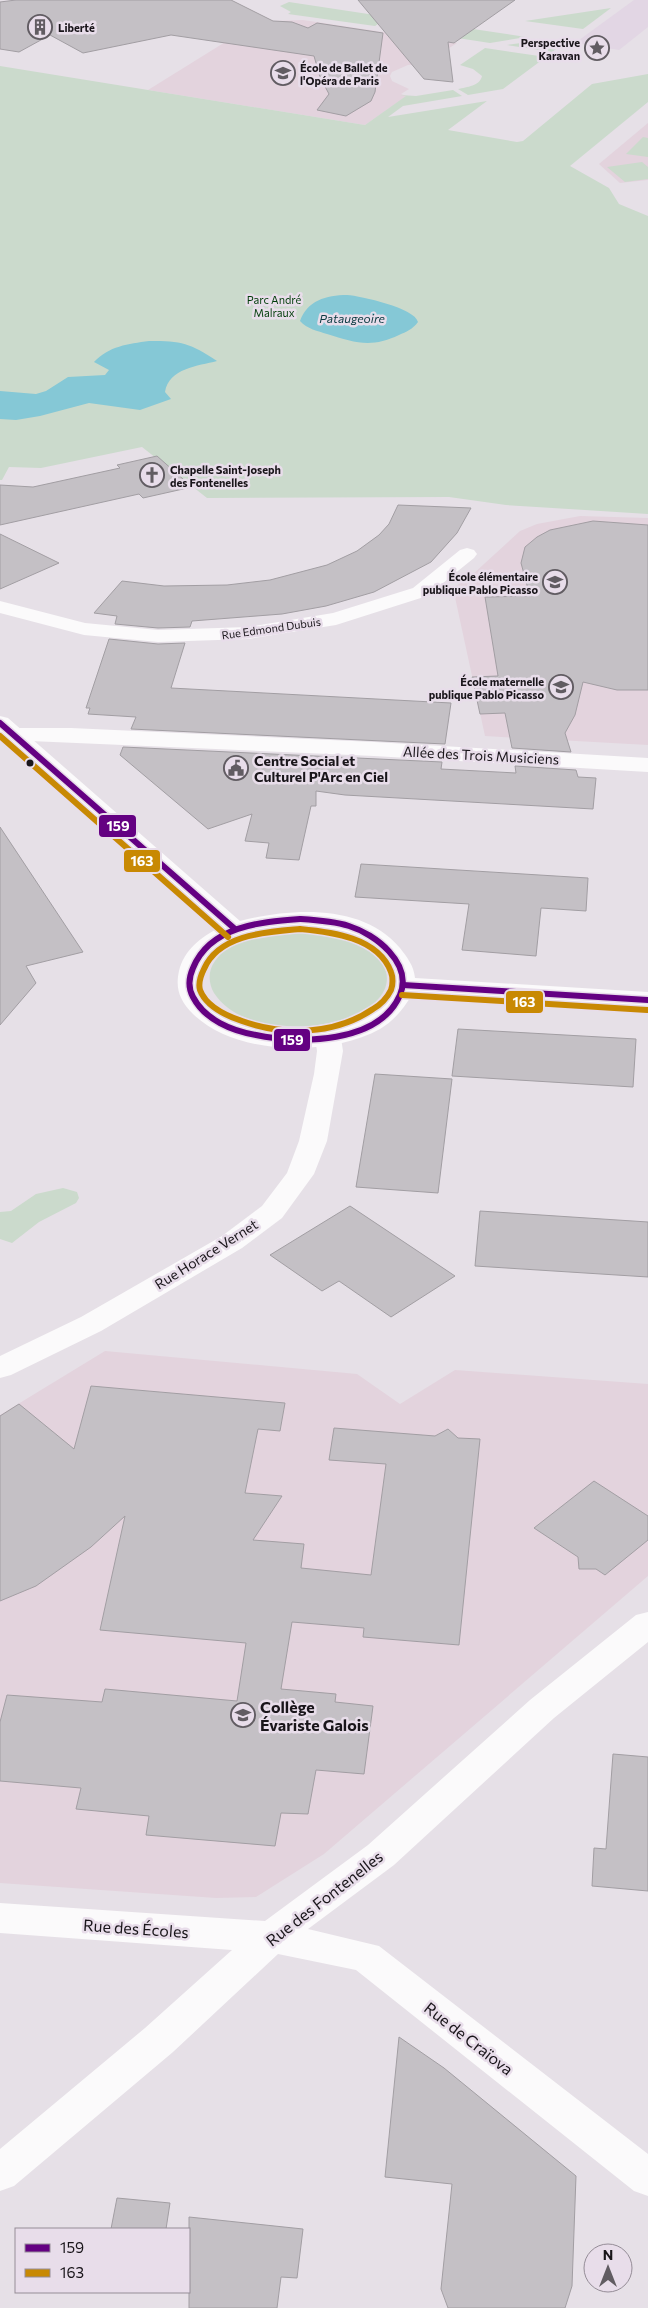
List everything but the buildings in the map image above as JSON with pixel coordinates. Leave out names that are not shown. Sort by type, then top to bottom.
[{"type":"street","name":"Rue Edmond Dubuis","points":[[0,607],[84,629],[158,636],[248,633],[336,619],[420,592],[467,554]]},
{"type":"street","name":"Allée des Trois Musiciens","points":[[7,729],[58,735],[374,749],[648,765]]},
{"type":"street","points":[[7,729],[235,929]]},
{"type":"street","points":[[300,918],[334,922],[379,940],[394,954],[402,969],[404,985],[398,999],[387,1012],[371,1023],[351,1032],[328,1038],[289,1041],[251,1036],[220,1023],[198,1005],[188,984],[192,963],[208,944],[235,929],[266,921],[300,918]]},
{"type":"street","points":[[404,985],[648,1000]]},
{"type":"street","name":"Rue Horace Vernet","points":[[0,1368],[91,1324],[232,1242],[272,1212],[300,1174],[313,1141],[327,1074],[330,1051],[328,1038]]},
{"type":"street","name":"Rue des Fontenelles","points":[[0,2173],[159,2040],[271,1937],[380,1855],[542,1709],[648,1624]]},
{"type":"street","name":"Rue des Écoles","points":[[0,1918],[271,1937]]},
{"type":"street","name":"Rue de Craïova","points":[[271,1937],[366,1957],[648,2178]]},
{"type":"shaded area","points":[[634,0],[648,0],[648,27],[619,50],[575,43]]},
{"type":"shaded area","name":"École de Ballet de l'Opéra de Paris","points":[[303,20],[457,43],[425,64],[408,65],[392,72],[390,76],[392,81],[409,89],[401,94],[407,96],[365,125],[148,90],[251,26],[274,21]]},
{"type":"shaded area","points":[[648,123],[648,180],[620,183],[599,164]]},
{"type":"shaded area","name":"École maternelle publique Pablo Picasso","points":[[580,516],[648,518],[648,745],[485,736],[453,588],[472,575],[520,531],[537,524]]},
{"type":"shaded area","name":"Collège Évariste Galois","points":[[105,1351],[357,1374],[400,1404],[455,1370],[648,1384],[648,1576],[324,1854],[256,1897],[216,1898],[0,1883],[0,1415]]},
{"type":"green space","points":[[289,2],[388,17],[375,26],[288,14],[291,12],[280,6]]},
{"type":"green space","points":[[611,8],[583,29],[525,21]]},
{"type":"green space","points":[[473,29],[526,37],[490,43],[438,35]]},
{"type":"green space","points":[[543,40],[564,43],[552,52],[507,45]]},
{"type":"green space","points":[[485,48],[546,57],[503,89],[468,95],[458,89],[476,84],[482,76],[473,69],[460,65]]},
{"type":"green space","name":"Parc André Malraux","points":[[0,66],[365,125],[406,96],[400,95],[416,96],[453,90],[462,96],[403,106],[388,117],[487,101],[448,130],[517,142],[523,141],[592,84],[648,74],[648,102],[570,166],[609,188],[619,204],[648,216],[648,514],[506,505],[449,497],[207,498],[142,447],[41,468],[9,467],[2,480],[0,480]]},
{"type":"green space","points":[[643,137],[648,138],[648,157],[626,154]]},
{"type":"green space","points":[[642,162],[648,167],[648,179],[625,182],[607,167]]},
{"type":"green space","points":[[292,927],[316,928],[341,933],[353,937],[373,950],[381,960],[387,982],[377,1000],[356,1014],[328,1023],[295,1027],[263,1023],[235,1012],[214,993],[210,972],[222,952],[240,940],[260,932]]},
{"type":"green space","points":[[63,1188],[77,1192],[79,1198],[76,1203],[39,1222],[12,1243],[0,1239],[0,1212],[11,1211],[36,1194]]},
{"type":"water","name":"Pataugeoire","points":[[347,295],[375,300],[398,308],[408,312],[418,322],[409,330],[389,339],[380,342],[363,343],[316,331],[300,321],[307,308],[318,300],[332,296]]},
{"type":"water","points":[[149,341],[185,344],[200,350],[217,361],[185,369],[178,373],[172,378],[165,392],[171,399],[140,410],[89,403],[40,416],[16,420],[0,419],[0,391],[36,394],[46,391],[68,377],[105,375],[109,370],[94,362],[106,352],[134,343]]},
{"type":"transit line","name":"159","points":[[0,723],[235,929]]},
{"type":"transit line","name":"163","points":[[0,736],[228,937]]},
{"type":"transit line","name":"159","points":[[300,919],[320,920],[352,927],[376,940],[395,959],[401,970],[400,995],[392,1007],[378,1020],[362,1029],[344,1035],[325,1039],[286,1040],[249,1034],[223,1025],[208,1015],[195,1002],[190,988],[191,972],[197,957],[207,945],[220,936],[252,925],[300,919]]},
{"type":"transit line","name":"163","points":[[300,929],[340,934],[373,949],[389,966],[392,976],[392,987],[388,996],[363,1016],[350,1022],[335,1027],[290,1030],[260,1026],[228,1016],[207,1001],[200,991],[199,986],[202,972],[208,960],[217,950],[229,943],[258,934],[300,929]]},
{"type":"transit line","name":"159","points":[[403,985],[648,1000]]},
{"type":"transit line","name":"163","points":[[402,995],[647,1010]]},
{"type":"place","name":"Liberté","points":[[40,27]]},
{"type":"place","name":"Perspective Karavan","points":[[597,48]]},
{"type":"place","name":"École de Ballet de l'Opéra de Paris","points":[[283,73]]},
{"type":"place","name":"Chapelle Saint-Joseph des Fontenelles","points":[[152,475]]},
{"type":"place","name":"École élémentaire publique Pablo Picasso","points":[[555,582]]},
{"type":"place","name":"École maternelle publique Pablo Picasso","points":[[561,687]]},
{"type":"place","name":"Centre Social et Culturel P'Arc en Ciel","points":[[236,768]]},
{"type":"place","name":"Collège Évariste Galois","points":[[243,1715]]}]
